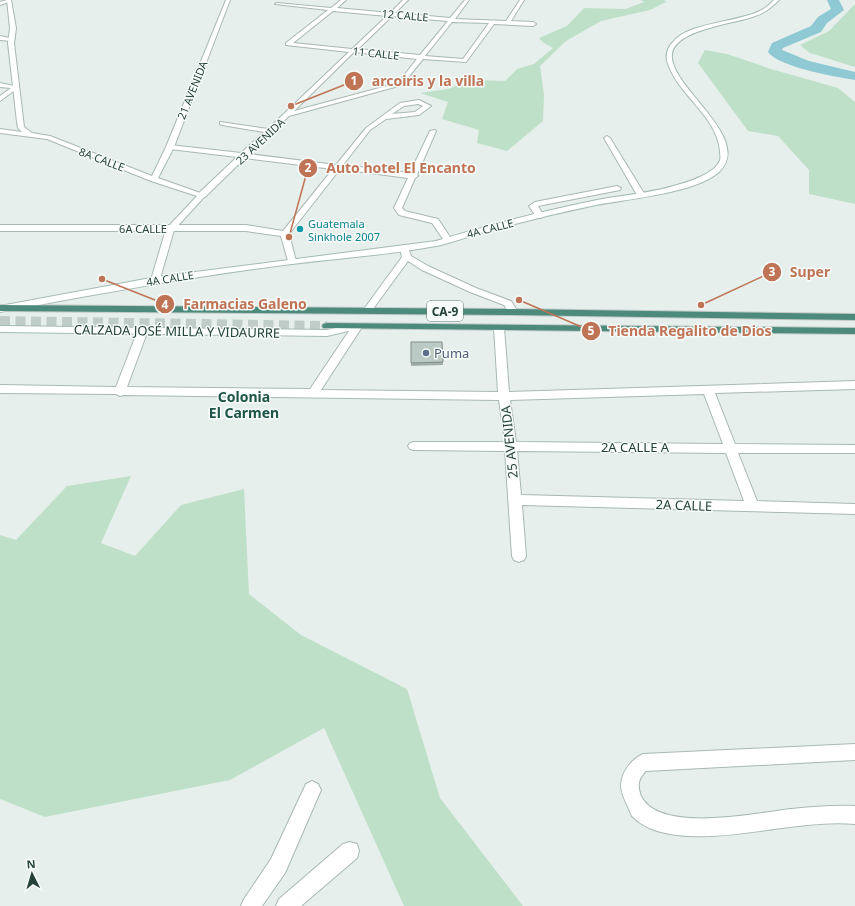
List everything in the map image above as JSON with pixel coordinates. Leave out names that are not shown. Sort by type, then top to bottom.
[{"type":"highway","name":"CALZADA JOSÉ MILLA Y VIDAURRE","points":[[2,308],[513,312],[855,317]]},
{"type":"highway","name":"CALZADA JOSÉ MILLA Y VIDAURRE","points":[[327,326],[855,331]]},
{"type":"street","points":[[0,4],[7,0],[13,28],[10,42],[21,128],[29,134]]},
{"type":"street","name":"21 AVENIDA","points":[[154,179],[170,147],[228,0]]},
{"type":"street","name":"12 CALLE","points":[[282,0],[277,4],[452,20],[533,24]]},
{"type":"street","points":[[333,9],[344,0]]},
{"type":"street","name":"23 AVENIDA","points":[[156,280],[170,229],[202,195],[245,156],[352,50],[406,0]]},
{"type":"street","points":[[287,115],[397,86],[467,0]]},
{"type":"street","points":[[508,22],[522,0]]},
{"type":"street","name":"4A CALLE","points":[[2,308],[156,280],[292,261],[406,253],[448,240],[540,216],[596,203],[677,188],[700,180],[717,170],[724,160],[724,144],[717,132],[676,76],[669,63],[668,58],[670,48],[678,40],[688,34],[756,14],[772,6],[777,0]]},
{"type":"street","name":"11 CALLE","points":[[333,9],[288,44],[464,60],[493,22]]},
{"type":"street","points":[[0,38],[10,42]]},
{"type":"street","points":[[0,85],[16,87]]},
{"type":"street","points":[[0,99],[16,87]]},
{"type":"street","points":[[292,261],[285,234],[364,132],[402,104],[419,102],[428,106],[417,114],[385,117]]},
{"type":"street","points":[[222,123],[270,131]]},
{"type":"street","name":"8A CALLE","points":[[0,131],[48,137],[154,179],[202,195]]},
{"type":"street","points":[[433,132],[398,208],[402,213],[435,221],[448,240]]},
{"type":"street","points":[[607,138],[642,195]]},
{"type":"street","points":[[170,147],[414,176]]},
{"type":"street","points":[[540,216],[532,206],[535,204],[617,188]]},
{"type":"street","name":"6A CALLE","points":[[0,228],[246,228],[285,234]]},
{"type":"street","points":[[367,311],[406,253],[425,268],[473,290],[508,303],[513,312]]},
{"type":"street","points":[[314,392],[355,327]]},
{"type":"street","name":"CALZADA JOSÉ MILLA Y VIDAURRE","points":[[0,329],[326,333],[355,327]]},
{"type":"street","name":"25 AVENIDA","points":[[499,328],[504,396],[511,446],[519,556]]},
{"type":"street","points":[[120,392],[143,330]]},
{"type":"street","points":[[0,390],[120,392],[314,392],[504,396],[855,385]]},
{"type":"street","points":[[708,389],[753,507]]},
{"type":"street","name":"2A CALLE A","points":[[414,446],[855,449]]},
{"type":"street","name":"2A CALLE","points":[[514,500],[855,509]]},
{"type":"street","points":[[855,752],[643,763],[632,773],[630,786],[632,800],[647,818],[657,822],[688,827],[724,827],[791,818],[855,815]]},
{"type":"street","points":[[251,906],[278,866],[312,790]]},
{"type":"street","points":[[286,906],[350,851]]},
{"type":"green space","points":[[641,0],[664,0],[666,2],[650,10],[601,21],[566,41],[540,66],[544,95],[543,121],[507,151],[477,143],[479,130],[442,119],[448,102],[420,93],[448,89],[472,80],[505,81],[517,69],[534,64],[553,48],[539,38],[567,26],[584,8],[626,9],[644,2]]},
{"type":"green space","points":[[855,4],[855,67],[810,53],[800,45],[829,31]]},
{"type":"green space","points":[[705,50],[727,54],[771,69],[838,88],[855,102],[855,204],[809,194],[809,170],[778,136],[748,131],[698,63]]},
{"type":"green space","points":[[131,476],[101,543],[135,556],[181,505],[244,489],[249,594],[301,635],[407,689],[440,798],[523,906],[404,906],[324,728],[230,780],[45,817],[0,799],[0,535],[16,540],[67,486]]},
{"type":"building","name":"Puma","points":[[411,342],[442,342],[443,362],[411,363]]},
{"type":"waterway","points":[[833,0],[838,10],[822,20],[816,29],[777,46],[775,52],[794,61],[824,70],[855,76]]},
{"type":"tunnel","points":[[0,321],[327,326]]},
{"type":"place","name":"arcoiris y la villa","points":[[291,106]]},
{"type":"place","name":"Guatemala Sinkhole 2007","points":[[300,229]]},
{"type":"place","name":"Auto hotel El Encanto","points":[[289,237]]},
{"type":"place","name":"Farmacias Galeno","points":[[102,279]]},
{"type":"place","name":"Tienda Regalito de Dios","points":[[519,300]]},
{"type":"place","name":"Super","points":[[701,305]]},
{"type":"place","name":"Puma","points":[[426,353]]},
{"type":"district","name":"Colonia El Carmen","points":[[244,404]]}]
